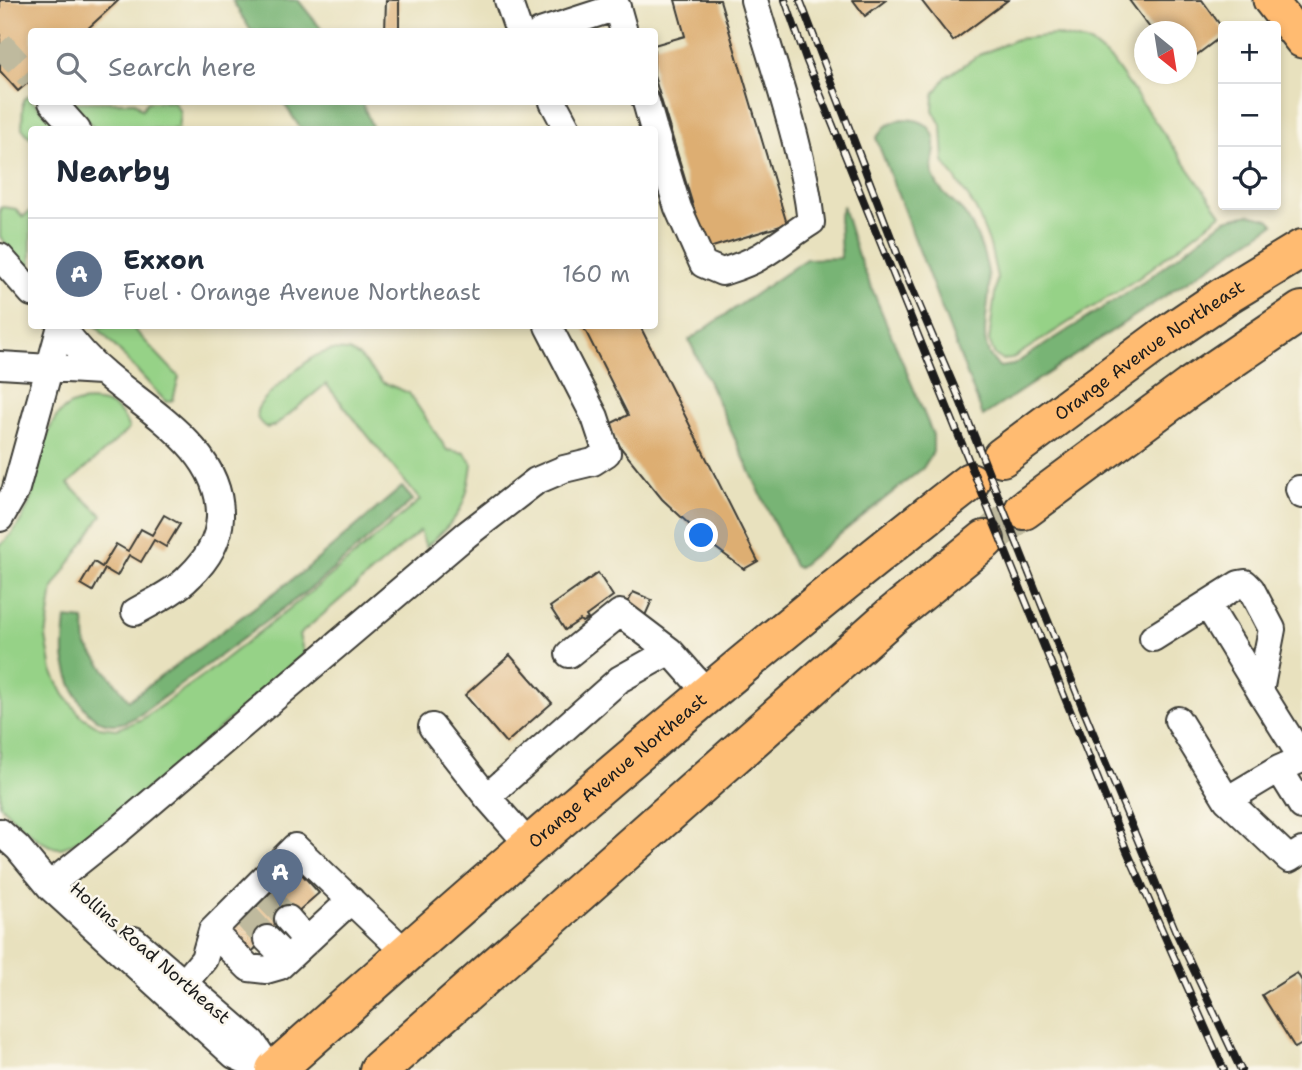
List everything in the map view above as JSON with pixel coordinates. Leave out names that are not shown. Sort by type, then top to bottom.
[{"type":"highway","name":"Orange Avenue Northeast","points":[[1002,457],[1223,297],[1302,249]]},
{"type":"highway","points":[[1024,510],[1190,387],[1302,311]]},
{"type":"highway","name":"Orange Avenue Northeast","points":[[271,1070],[709,695],[970,482]]},
{"type":"highway","points":[[379,1070],[889,618],[985,540]]},
{"type":"highway","points":[[406,1070],[409,1059],[441,1013]]},
{"type":"main road","points":[[1270,0],[1302,41]]},
{"type":"street","points":[[508,0],[518,28]]},
{"type":"street","points":[[658,143],[678,208],[703,264],[722,272],[740,266],[760,257],[811,222],[809,198],[754,0]]},
{"type":"street","points":[[547,28],[582,9],[617,7],[623,28]]},
{"type":"street","points":[[55,105],[74,126]]},
{"type":"street","points":[[542,105],[545,126]]},
{"type":"street","points":[[555,105],[566,126]]},
{"type":"street","points":[[647,105],[653,126]]},
{"type":"street","points":[[0,257],[28,288]]},
{"type":"street","points":[[0,518],[15,492],[60,329]]},
{"type":"street","points":[[64,329],[100,371],[190,445],[213,477],[220,500],[219,526],[209,555],[187,579],[135,612]]},
{"type":"street","points":[[61,876],[137,816],[466,534],[536,481],[564,469],[593,462],[607,453],[595,416],[550,329]]},
{"type":"street","points":[[0,365],[100,371]]},
{"type":"street","points":[[1302,489],[1299,489],[1302,495]]},
{"type":"street","points":[[1153,638],[1245,583],[1251,589],[1272,629],[1260,691]]},
{"type":"street","points":[[1207,604],[1260,691],[1294,762],[1302,806]]},
{"type":"street","points":[[569,654],[620,614],[670,651],[709,695]]},
{"type":"street","points":[[487,797],[620,679],[670,651]]},
{"type":"street","points":[[1178,720],[1227,800],[1289,859],[1302,851]]},
{"type":"street","points":[[432,727],[530,846]]},
{"type":"street","points":[[1227,800],[1294,762]]},
{"type":"street","name":"Hollins Road Northeast","points":[[9,840],[61,876],[150,955],[185,982],[252,1042],[271,1070]]},
{"type":"street","name":"Hollins Road Northeast","points":[[9,840],[51,888],[234,1055],[271,1070]]},
{"type":"street","points":[[185,982],[204,959],[212,931],[241,911],[262,891],[295,847],[406,953]]},
{"type":"street","points":[[212,931],[249,968],[266,970],[280,966],[351,900]]},
{"type":"street","points":[[288,919],[307,941]]},
{"type":"street","points":[[267,939],[288,959]]},
{"type":"green space","points":[[232,0],[298,0],[321,28],[249,28]]},
{"type":"green space","points":[[1055,35],[1090,43],[1112,61],[1221,214],[1140,277],[1011,359],[1002,360],[995,355],[989,341],[997,278],[990,245],[976,209],[944,162],[942,127],[933,110],[934,94],[946,77],[979,55],[1017,39]]},
{"type":"green space","points":[[28,96],[28,105],[37,105],[57,126],[28,126],[28,136],[22,128],[23,100]]},
{"type":"green space","points":[[75,105],[138,105],[142,110],[145,105],[176,105],[180,112],[178,126],[92,126]]},
{"type":"green space","points":[[285,105],[363,105],[372,126],[299,126]]},
{"type":"green space","points":[[901,119],[920,122],[934,135],[932,167],[937,185],[968,218],[977,235],[989,282],[985,339],[992,359],[1000,367],[1013,365],[1145,281],[1225,220],[1249,214],[1269,219],[1274,224],[983,416],[876,138],[886,126]]},
{"type":"green space","points":[[843,207],[857,253],[933,435],[933,452],[923,468],[798,568],[794,566],[689,340],[806,259],[841,258],[839,216]]},
{"type":"green space","points":[[0,208],[16,209],[23,217],[28,213],[28,270],[0,237]]},
{"type":"green space","points":[[99,329],[134,329],[179,377],[173,400],[166,402]]},
{"type":"green space","points":[[332,350],[349,351],[360,357],[382,382],[409,393],[447,450],[465,453],[472,464],[464,502],[459,511],[426,547],[420,531],[299,635],[304,654],[140,795],[76,841],[59,848],[44,843],[0,805],[0,545],[15,529],[27,508],[43,447],[56,418],[66,408],[80,402],[99,402],[118,411],[129,429],[68,484],[102,515],[53,588],[46,637],[52,671],[64,695],[81,716],[99,727],[117,729],[142,719],[207,673],[317,587],[420,500],[326,384],[276,425],[267,428],[258,419],[259,406],[272,391],[312,358]]},
{"type":"green space","points":[[402,487],[413,500],[315,585],[141,714],[122,723],[105,723],[96,719],[81,703],[65,662],[66,618],[84,620],[86,645],[129,700],[305,570]]},
{"type":"building","points":[[0,0],[119,0],[88,28],[28,28],[28,82],[18,91],[0,71]]},
{"type":"building","points":[[386,0],[399,0],[399,28],[385,28]]},
{"type":"building","points":[[675,0],[720,0],[787,224],[706,249],[658,89],[658,44],[685,36]]},
{"type":"building","points":[[853,0],[886,0],[865,16]]},
{"type":"building","points":[[921,0],[1008,0],[953,41]]},
{"type":"building","points":[[1129,0],[1202,0],[1218,22],[1218,39],[1197,55],[1197,21],[1145,21]]},
{"type":"building","points":[[585,329],[642,329],[758,561],[744,569],[708,542],[662,499],[621,448],[608,425],[628,415]]},
{"type":"building","points":[[164,515],[180,524],[166,547],[154,540],[141,562],[129,555],[117,576],[105,569],[93,591],[81,584],[94,562],[102,567],[116,544],[128,551],[141,529],[152,535]]},
{"type":"building","points":[[598,573],[613,596],[586,616],[588,619],[582,622],[580,620],[565,630],[550,607]]},
{"type":"building","points":[[633,592],[652,600],[644,618],[625,609]]},
{"type":"building","points":[[510,655],[552,703],[506,743],[465,695]]},
{"type":"building","points":[[298,870],[319,893],[249,954],[229,931]]},
{"type":"building","points":[[1297,973],[1302,981],[1302,1044],[1295,1048],[1262,995]]},
{"type":"tunnel","points":[[0,44],[28,75]]},
{"type":"tunnel","points":[[985,540],[1024,510]]},
{"type":"tunnel","points":[[267,897],[288,919]]},
{"type":"tunnel","points":[[246,916],[267,939]]},
{"type":"railway","points":[[785,0],[806,59],[1127,851],[1224,1070]]},
{"type":"railway","points":[[800,0],[897,253],[959,398],[1084,711],[1176,932],[1241,1070]]},
{"type":"place","name":"Exxon","points":[[280,907]]}]
